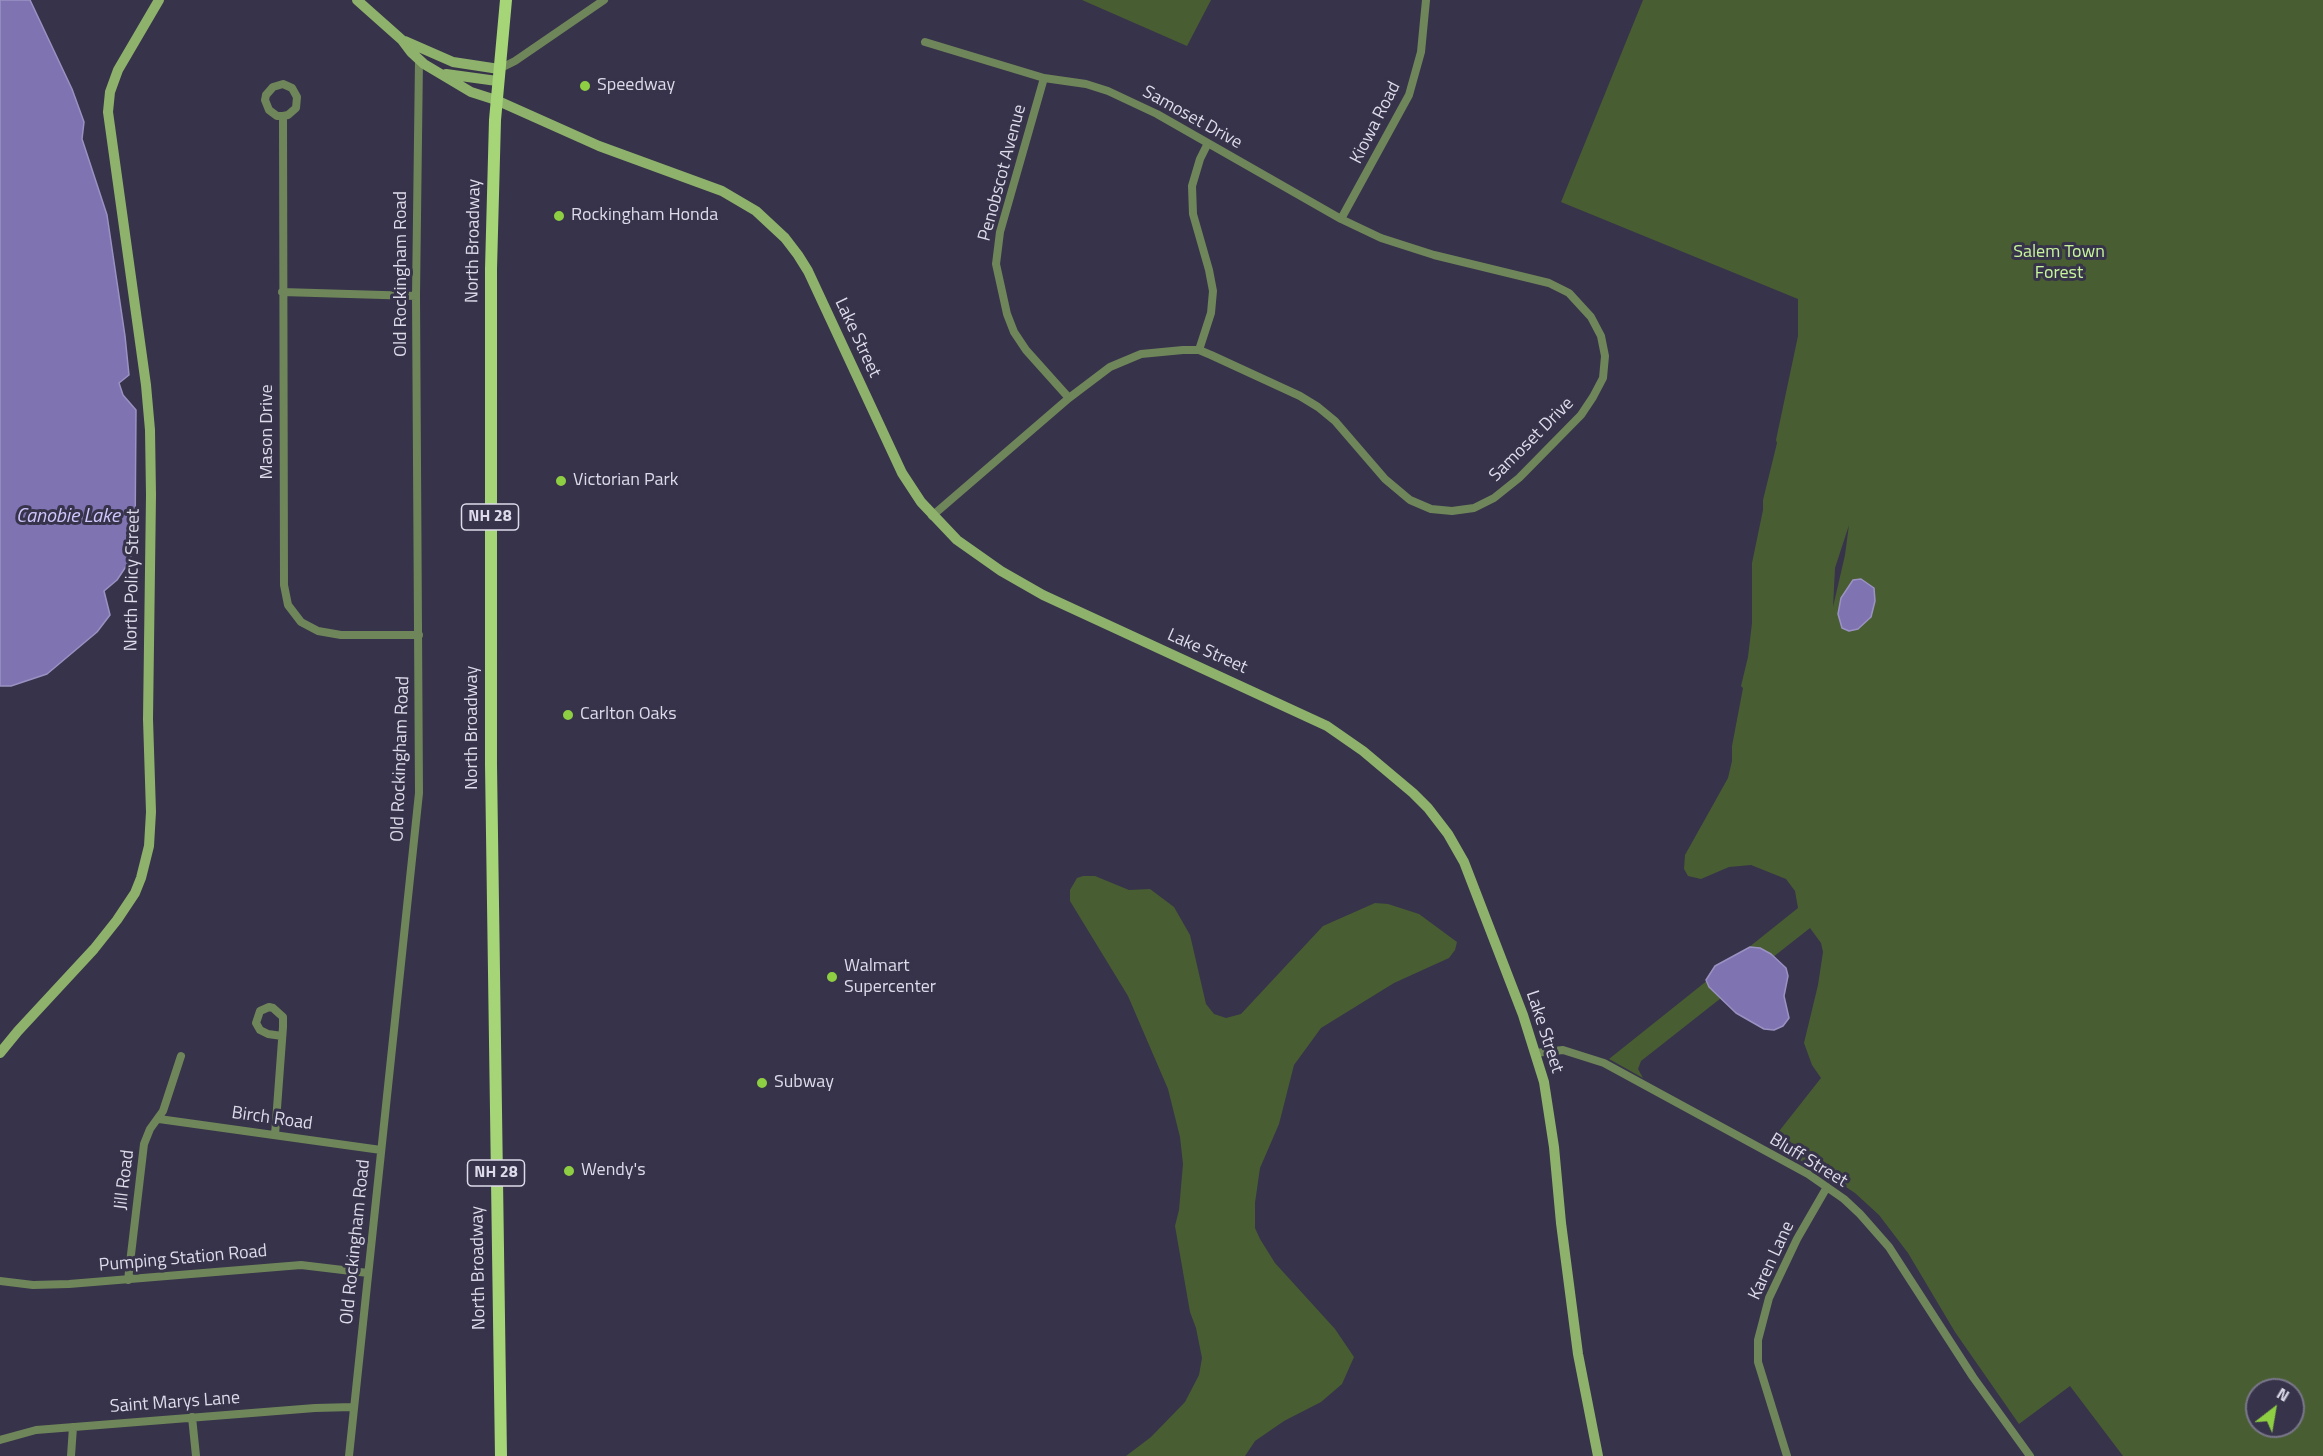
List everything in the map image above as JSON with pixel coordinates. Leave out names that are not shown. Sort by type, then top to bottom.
[{"type":"main road","name":"North Broadway","points":[[501,1456],[490,654],[491,269],[496,100],[506,0]]},
{"type":"street","name":"North Policy Street","points":[[0,1053],[94,949],[117,920],[139,883],[149,846],[151,812],[148,719],[150,430],[146,385],[108,112],[110,92],[118,70],[159,0]]},
{"type":"street","points":[[357,0],[402,40],[453,62],[498,75]]},
{"type":"street","points":[[434,72],[498,75],[604,0]]},
{"type":"street","name":"Kiowa Road","points":[[1341,219],[1410,95],[1421,52],[1426,0]]},
{"type":"street","name":"Lake Street","points":[[402,40],[419,60],[434,72],[471,92],[496,100],[599,146],[722,191],[756,211],[771,224],[798,255],[808,271],[895,460],[911,488],[932,516],[975,554],[1043,595],[1327,726],[1354,744],[1413,793],[1449,834],[1464,862],[1523,1016],[1550,1114],[1578,1354],[1598,1456]]},
{"type":"street","name":"Samoset Drive","points":[[925,42],[1044,78],[1086,84],[1108,91],[1157,114],[1341,219],[1406,247],[1549,284],[1569,293],[1591,317],[1601,336],[1605,356],[1602,378],[1593,398],[1581,415],[1520,478],[1494,498],[1474,508],[1452,511],[1431,508],[1401,494],[1335,422],[1318,407],[1300,396],[1199,350],[1151,351],[1130,357],[1110,367],[1069,398],[932,516]]},
{"type":"street","name":"Old Rockingham Road","points":[[349,1456],[418,813],[416,296],[419,60]]},
{"type":"street","name":"Penobscot Avenue","points":[[1044,78],[1000,232],[996,264],[1007,314],[1014,332],[1026,350],[1069,398]]},
{"type":"street","name":"Mason Drive","points":[[283,84],[296,92],[297,103],[292,112],[283,116],[273,114],[265,100],[269,90],[283,84]]},
{"type":"street","name":"Mason Drive","points":[[283,116],[282,292],[285,585],[288,605],[301,622],[318,631],[350,636],[419,635]]},
{"type":"street","points":[[1199,350],[1211,313],[1213,291],[1193,214],[1192,186],[1200,159],[1208,143]]},
{"type":"street","points":[[282,292],[416,296]]},
{"type":"street","points":[[275,1135],[282,1036]]},
{"type":"street","name":"Bluff Street","points":[[1535,1053],[1563,1050],[1604,1063],[1808,1174],[1827,1187],[1860,1214],[1888,1247],[1973,1377],[2030,1456]]},
{"type":"street","name":"Jill Road","points":[[128,1280],[144,1144],[150,1129],[159,1119],[182,1056]]},
{"type":"street","name":"Birch Road","points":[[159,1119],[381,1149]]},
{"type":"street","name":"Karen Lane","points":[[1788,1456],[1758,1362],[1758,1340],[1762,1318],[1773,1288],[1797,1239],[1827,1187]]},
{"type":"street","name":"Pumping Station Road","points":[[0,1281],[33,1285],[128,1280],[301,1264],[368,1273]]},
{"type":"street","name":"Saint Marys Lane","points":[[0,1440],[26,1431],[73,1426],[354,1407]]},
{"type":"street","points":[[192,1417],[196,1456]]},
{"type":"street","points":[[71,1456],[73,1426]]},
{"type":"green space","points":[[1082,0],[1211,0],[1187,46]]},
{"type":"green space","name":"Salem Town Forest","points":[[1643,0],[2323,0],[2323,1456],[2123,1456],[2070,1386],[2019,1424],[1955,1332],[1908,1253],[1879,1215],[1855,1193],[1828,1175],[1769,1144],[1821,1078],[1812,1065],[1804,1043],[1818,985],[1823,952],[1821,943],[1810,928],[1641,1061],[1638,1069],[1643,1078],[1609,1059],[1798,908],[1795,891],[1786,879],[1751,865],[1729,867],[1701,879],[1688,876],[1684,869],[1685,855],[1728,778],[1732,761],[1732,746],[1752,623],[1752,563],[1798,336],[1798,299],[1561,202]],"holes":[[[1849,525],[1845,555],[1833,607],[1835,568]]]},
{"type":"green space","points":[[1095,876],[1129,890],[1150,889],[1174,907],[1190,935],[1206,1004],[1214,1014],[1226,1018],[1241,1014],[1323,926],[1375,903],[1388,904],[1419,914],[1457,942],[1449,958],[1394,983],[1321,1028],[1294,1065],[1279,1124],[1260,1168],[1255,1203],[1255,1228],[1275,1263],[1335,1329],[1354,1357],[1342,1384],[1321,1402],[1284,1421],[1255,1441],[1245,1456],[1126,1456],[1151,1437],[1185,1402],[1199,1375],[1202,1358],[1190,1312],[1175,1226],[1179,1210],[1183,1164],[1180,1137],[1168,1089],[1128,996],[1070,901],[1070,890],[1077,878]]},
{"type":"water","name":"Canobie Lake","points":[[0,0],[30,0],[72,89],[84,122],[82,139],[107,215],[125,336],[129,375],[119,383],[123,395],[136,410],[135,542],[129,562],[117,580],[104,591],[110,615],[97,632],[47,674],[11,686],[0,686]]},
{"type":"water","points":[[1861,579],[1874,588],[1875,601],[1871,617],[1858,629],[1849,631],[1842,628],[1838,614],[1841,598],[1853,580]]},
{"type":"water","points":[[1750,947],[1760,948],[1771,954],[1786,968],[1788,976],[1784,996],[1789,1018],[1783,1026],[1774,1030],[1764,1029],[1736,1013],[1709,987],[1706,980],[1715,966]]},
{"type":"place","name":"Speedway","points":[[585,86]]},
{"type":"place","name":"Rockingham Honda","points":[[559,216]]},
{"type":"place","name":"Victorian Park","points":[[561,481]]},
{"type":"place","name":"Carlton Oaks","points":[[568,715]]},
{"type":"place","name":"Walmart Supercenter","points":[[832,977]]},
{"type":"place","name":"Subway","points":[[762,1083]]},
{"type":"place","name":"Wendy's","points":[[569,1171]]}]
